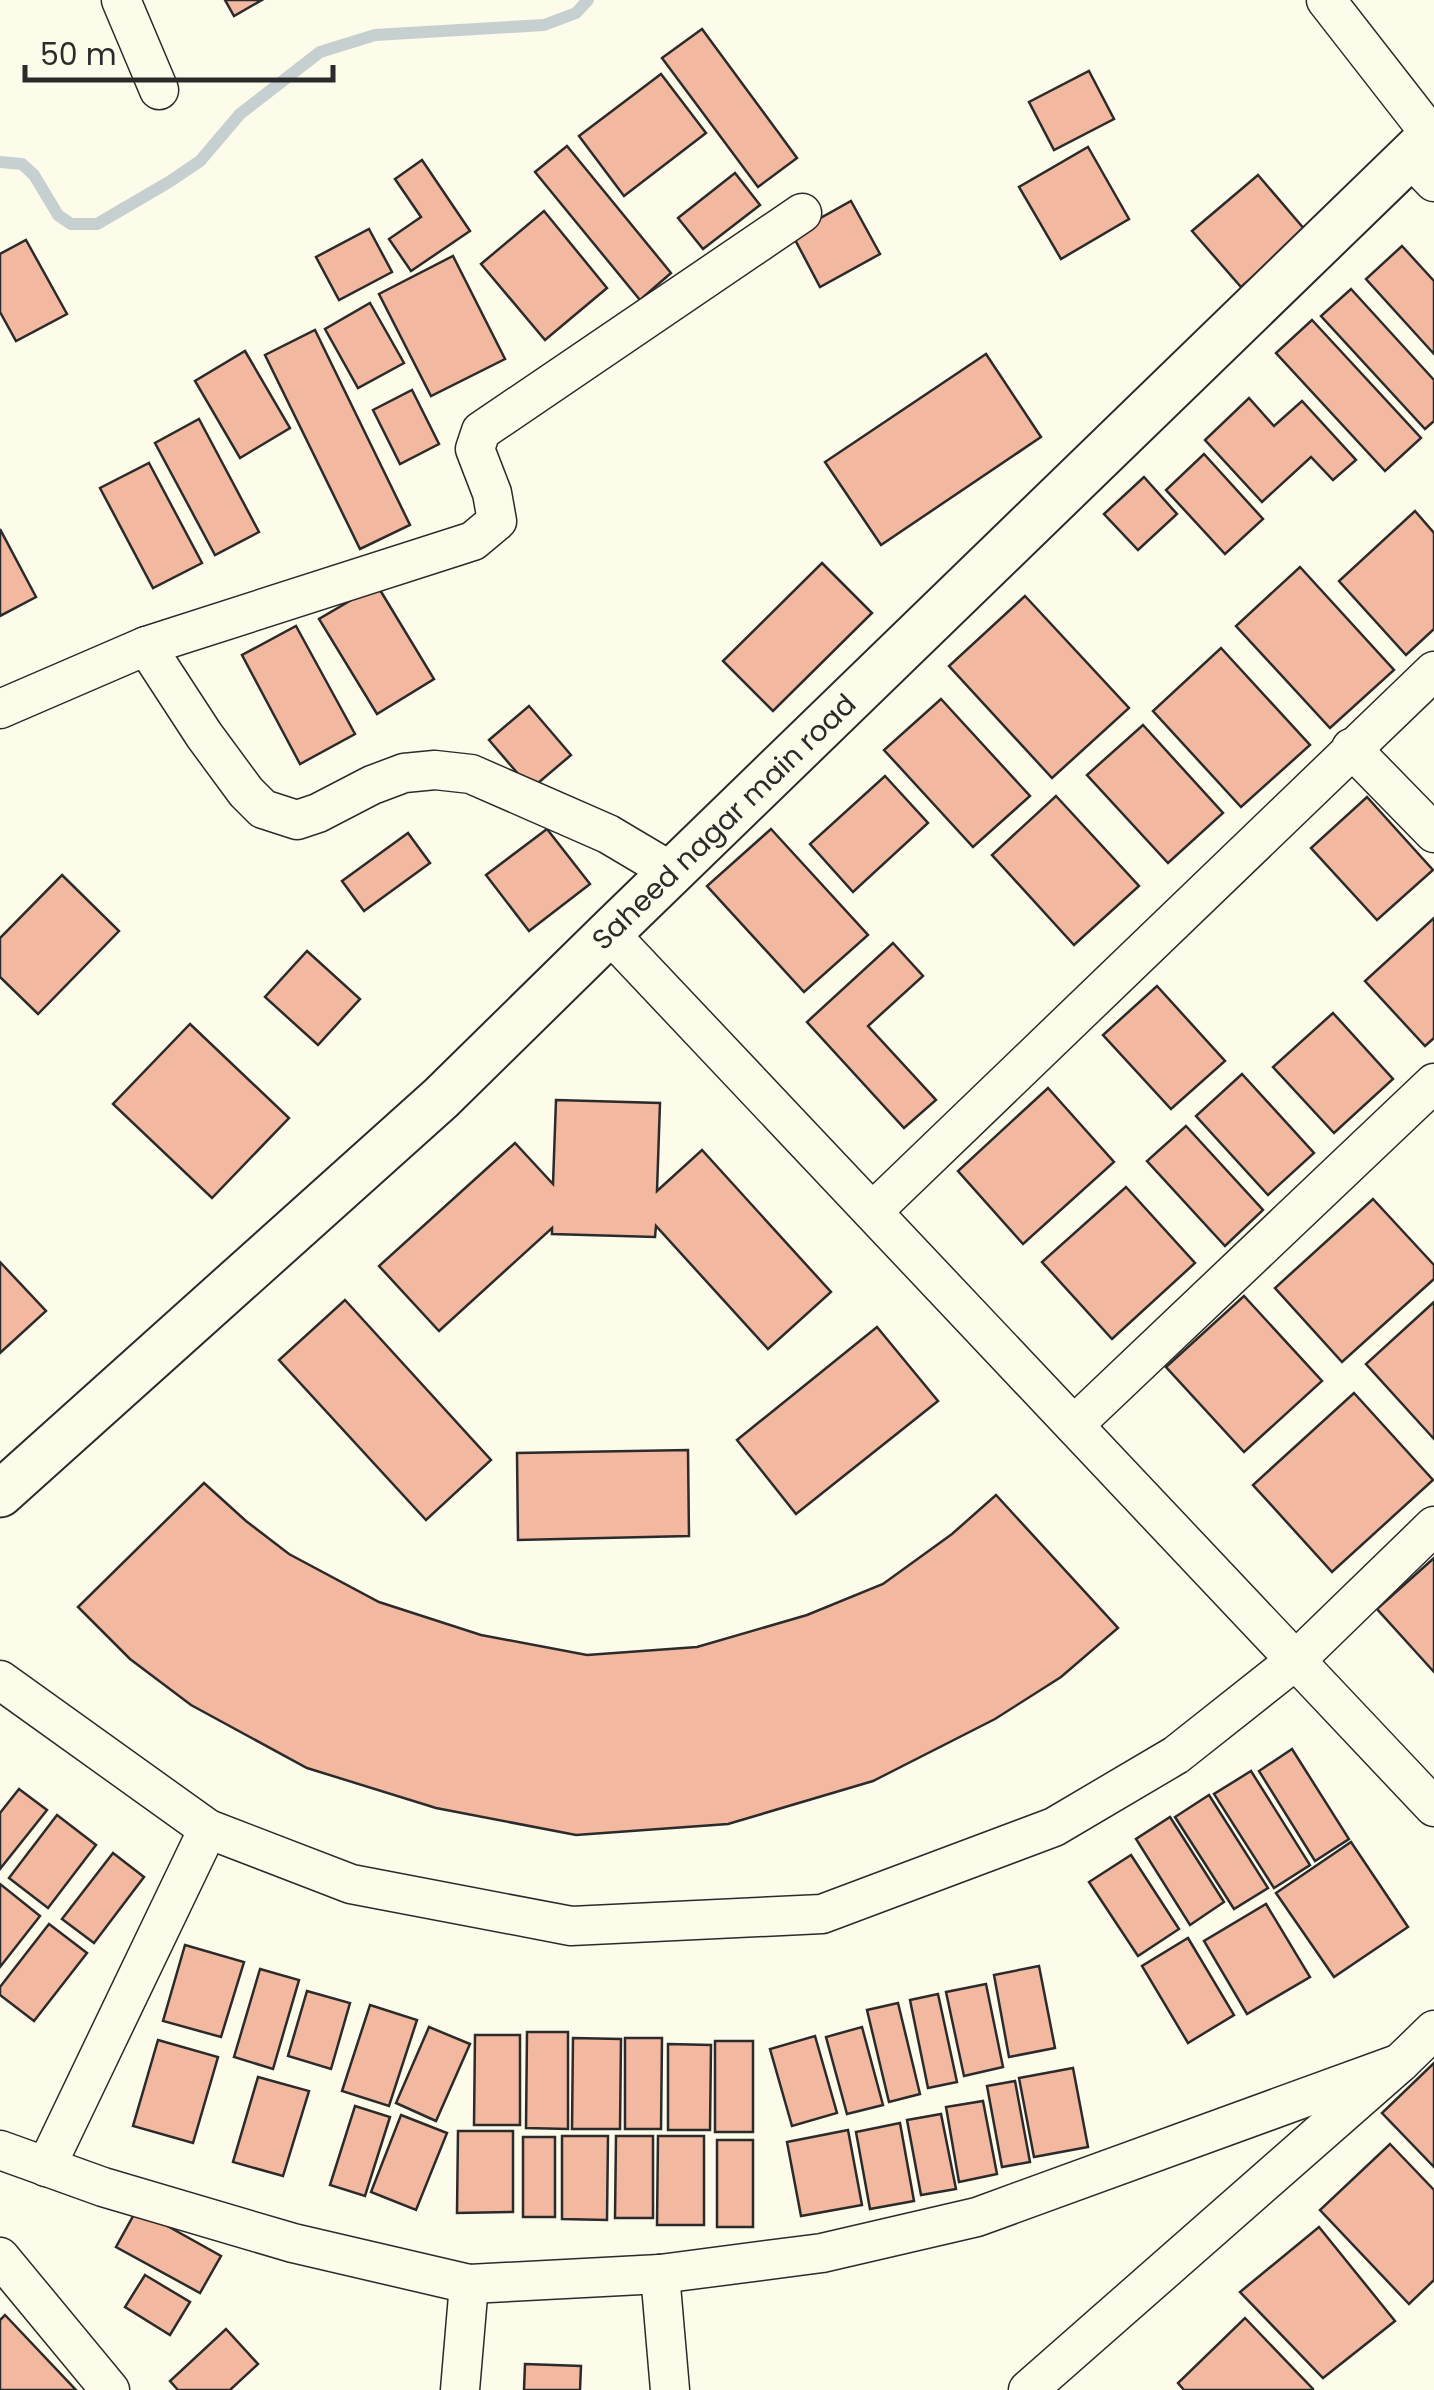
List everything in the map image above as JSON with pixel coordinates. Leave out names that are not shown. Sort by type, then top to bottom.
[{"type":"street","points":[[122,0],[159,90]]},
{"type":"street","points":[[1326,0],[1427,152]]},
{"type":"street","name":"Saheed nagar main road","points":[[0,1494],[442,1098],[672,872],[1427,152]]},
{"type":"street","points":[[0,709],[146,646],[473,542],[496,521],[492,493],[475,449],[481,432],[802,213]]},
{"type":"street","points":[[146,646],[204,736],[263,809],[297,820],[404,773],[435,770],[471,774],[608,834],[672,872]]},
{"type":"street","points":[[872,1211],[1434,671]]},
{"type":"street","points":[[1351,748],[1434,833]]},
{"type":"street","points":[[609,933],[1434,1808]]},
{"type":"street","points":[[1074,1426],[1434,1082]]},
{"type":"street","points":[[0,1680],[208,1829],[351,1884],[571,1926],[822,1914],[1054,1827],[1176,1755],[1296,1660],[1434,1526]]},
{"type":"street","points":[[46,2167],[208,1829]]},
{"type":"street","points":[[1028,2390],[1434,2030]]},
{"type":"street","points":[[0,2150],[103,2187],[293,2242],[469,2284],[660,2274],[822,2254],[977,2217],[1400,2063]]},
{"type":"street","points":[[1,2259],[110,2390]]},
{"type":"street","points":[[660,2274],[670,2390]]},
{"type":"street","points":[[460,2390],[469,2284]]},
{"type":"building","points":[[225,0],[262,0],[234,16]]},
{"type":"building","points":[[702,29],[797,158],[758,187],[662,58]]},
{"type":"building","points":[[1089,71],[1114,119],[1054,150],[1029,102]]},
{"type":"building","points":[[661,74],[706,133],[624,196],[579,136]]},
{"type":"building","points":[[567,146],[671,273],[640,300],[535,172]]},
{"type":"building","points":[[1088,147],[1129,219],[1061,259],[1019,187]]},
{"type":"building","points":[[422,160],[470,231],[411,271],[389,239],[421,217],[395,179]]},
{"type":"building","points":[[735,173],[760,205],[703,249],[678,218]]},
{"type":"building","points":[[1258,175],[1306,231],[1241,287],[1192,231]]},
{"type":"building","points":[[851,201],[880,254],[820,287],[792,234]]},
{"type":"building","points":[[544,211],[607,288],[545,340],[481,264]]},
{"type":"building","points":[[369,229],[392,272],[339,300],[316,257]]},
{"type":"building","points":[[26,240],[67,314],[16,341],[0,312],[0,254]]},
{"type":"building","points":[[1402,246],[1434,281],[1434,354],[1366,279]]},
{"type":"building","points":[[453,256],[505,359],[431,396],[379,294]]},
{"type":"building","points":[[1351,289],[1434,380],[1434,421],[1425,429],[1321,316]]},
{"type":"building","points":[[370,303],[404,363],[358,388],[325,329]]},
{"type":"building","points":[[1312,320],[1421,438],[1385,471],[1276,353]]},
{"type":"building","points":[[315,330],[410,525],[360,549],[265,355]]},
{"type":"building","points":[[245,351],[290,428],[240,458],[195,381]]},
{"type":"building","points":[[986,354],[1041,437],[881,545],[825,462]]},
{"type":"building","points":[[412,390],[439,444],[400,464],[373,410]]},
{"type":"building","points":[[1249,398],[1274,426],[1302,401],[1356,460],[1333,480],[1311,457],[1262,502],[1205,440]]},
{"type":"building","points":[[199,419],[259,532],[215,555],[155,443]]},
{"type":"building","points":[[1204,454],[1263,519],[1225,554],[1166,490]]},
{"type":"building","points":[[149,463],[202,563],[153,588],[100,488]]},
{"type":"building","points":[[1144,477],[1177,514],[1138,550],[1104,514]]},
{"type":"building","points":[[1415,511],[1434,533],[1434,629],[1406,655],[1339,581]]},
{"type":"building","points":[[0,529],[36,597],[0,616]]},
{"type":"building","points":[[822,563],[872,613],[773,711],[723,661]]},
{"type":"building","points":[[1300,567],[1394,670],[1330,728],[1236,626]]},
{"type":"building","points":[[377,585],[434,679],[377,714],[319,619]]},
{"type":"building","points":[[1025,596],[1129,708],[1052,778],[949,666]]},
{"type":"building","points":[[296,626],[355,734],[300,764],[242,655]]},
{"type":"building","points":[[1221,648],[1310,745],[1241,807],[1153,711]]},
{"type":"building","points":[[941,699],[1030,796],[973,847],[884,750]]},
{"type":"building","points":[[529,706],[571,755],[531,789],[489,740]]},
{"type":"building","points":[[1143,725],[1223,813],[1168,863],[1087,775]]},
{"type":"building","points":[[885,776],[928,823],[853,892],[810,844]]},
{"type":"building","points":[[1056,796],[1139,886],[1074,945],[992,855]]},
{"type":"building","points":[[1367,797],[1433,870],[1377,920],[1311,848]]},
{"type":"building","points":[[547,829],[590,884],[529,931],[486,875]]},
{"type":"building","points":[[771,829],[868,935],[804,992],[707,886]]},
{"type":"building","points":[[408,833],[430,863],[364,911],[342,881]]},
{"type":"building","points":[[62,875],[119,931],[38,1014],[0,977],[0,938]]},
{"type":"building","points":[[1434,918],[1434,1038],[1425,1046],[1365,981]]},
{"type":"building","points":[[893,943],[923,976],[868,1026],[936,1100],[904,1128],[807,1022]]},
{"type":"building","points":[[307,951],[360,999],[318,1045],[265,997]]},
{"type":"building","points":[[1157,986],[1225,1061],[1171,1109],[1103,1035]]},
{"type":"building","points":[[1333,1013],[1393,1079],[1334,1133],[1273,1067]]},
{"type":"building","points":[[190,1024],[289,1118],[212,1198],[113,1104]]},
{"type":"building","points":[[1242,1074],[1314,1153],[1268,1195],[1196,1116]]},
{"type":"building","points":[[1048,1088],[1114,1162],[1023,1244],[958,1171]]},
{"type":"building","points":[[556,1100],[660,1103],[657,1191],[702,1150],[831,1292],[768,1349],[656,1226],[655,1237],[552,1234],[552,1228],[439,1331],[379,1266],[515,1143],[553,1184]]},
{"type":"building","points":[[1186,1126],[1263,1210],[1225,1246],[1147,1161]]},
{"type":"building","points":[[1126,1187],[1195,1263],[1112,1339],[1042,1262]]},
{"type":"building","points":[[1373,1199],[1434,1265],[1434,1279],[1342,1362],[1275,1288]]},
{"type":"building","points":[[0,1262],[46,1311],[0,1353]]},
{"type":"building","points":[[1244,1296],[1322,1381],[1244,1452],[1166,1367]]},
{"type":"building","points":[[345,1300],[491,1460],[426,1520],[279,1360]]},
{"type":"building","points":[[1434,1302],[1434,1439],[1366,1364]]},
{"type":"building","points":[[877,1327],[938,1401],[796,1514],[737,1440]]},
{"type":"building","points":[[1354,1393],[1433,1480],[1332,1572],[1253,1485]]},
{"type":"building","points":[[688,1450],[689,1536],[518,1540],[517,1453]]},
{"type":"building","points":[[204,1483],[289,1554],[379,1602],[481,1635],[587,1655],[697,1647],[807,1615],[883,1584],[952,1534],[996,1495],[1118,1628],[1061,1677],[995,1719],[873,1781],[728,1824],[576,1835],[436,1808],[307,1768],[191,1705],[130,1659],[78,1607]]},
{"type":"building","points":[[1434,1558],[1434,1672],[1377,1609]]},
{"type":"building","points":[[1292,1749],[1349,1839],[1315,1861],[1259,1771]]},
{"type":"building","points":[[1251,1771],[1310,1865],[1274,1888],[1214,1794]]},
{"type":"building","points":[[19,1789],[47,1810],[0,1869],[0,1813]]},
{"type":"building","points":[[1209,1795],[1268,1888],[1234,1909],[1175,1817]]},
{"type":"building","points":[[57,1815],[96,1845],[48,1908],[9,1878]]},
{"type":"building","points":[[1170,1817],[1224,1902],[1190,1925],[1136,1839]]},
{"type":"building","points":[[1351,1842],[1408,1927],[1334,1977],[1276,1893]]},
{"type":"building","points":[[113,1853],[144,1877],[94,1943],[62,1919]]},
{"type":"building","points":[[1131,1855],[1179,1929],[1138,1956],[1089,1882]]},
{"type":"building","points":[[0,1884],[40,1916],[0,1967]]},
{"type":"building","points":[[1266,1904],[1310,1977],[1247,2014],[1204,1941]]},
{"type":"building","points":[[49,1924],[87,1953],[34,2021],[0,1995],[0,1987]]},
{"type":"building","points":[[1188,1938],[1234,2015],[1188,2043],[1142,1966]]},
{"type":"building","points":[[185,1945],[244,1962],[221,2037],[163,2021]]},
{"type":"building","points":[[1039,1966],[1055,2048],[1009,2057],[994,1975]]},
{"type":"building","points":[[260,1969],[299,1980],[273,2069],[234,2057]]},
{"type":"building","points":[[986,1984],[1003,2067],[964,2076],[946,1992]]},
{"type":"building","points":[[307,1991],[350,2003],[331,2069],[288,2056]]},
{"type":"building","points":[[938,1994],[957,2082],[928,2088],[910,2000]]},
{"type":"building","points":[[898,2003],[920,2094],[889,2102],[867,2010]]},
{"type":"building","points":[[370,2005],[417,2020],[389,2106],[342,2091]]},
{"type":"building","points":[[429,2027],[470,2044],[436,2121],[396,2103]]},
{"type":"building","points":[[862,2027],[883,2105],[847,2114],[826,2037]]},
{"type":"building","points":[[527,2032],[568,2032],[568,2129],[526,2128]]},
{"type":"building","points":[[475,2035],[520,2035],[520,2125],[474,2125]]},
{"type":"building","points":[[815,2036],[837,2113],[792,2126],[770,2049]]},
{"type":"building","points":[[573,2038],[621,2039],[620,2129],[572,2129]]},
{"type":"building","points":[[625,2038],[662,2038],[661,2129],[625,2129]]},
{"type":"building","points":[[158,2040],[218,2057],[193,2143],[133,2126]]},
{"type":"building","points":[[715,2041],[753,2041],[753,2132],[715,2132]]},
{"type":"building","points":[[668,2044],[711,2045],[710,2130],[668,2130]]},
{"type":"building","points":[[1434,2063],[1434,2167],[1382,2113]]},
{"type":"building","points":[[1073,2068],[1088,2147],[1034,2157],[1019,2078]]},
{"type":"building","points":[[258,2077],[309,2091],[283,2176],[233,2162]]},
{"type":"building","points":[[1015,2081],[1030,2162],[1002,2167],[987,2086]]},
{"type":"building","points":[[983,2101],[997,2174],[959,2182],[946,2107]]},
{"type":"building","points":[[355,2106],[390,2117],[365,2196],[330,2185]]},
{"type":"building","points":[[941,2114],[956,2189],[921,2195],[907,2120]]},
{"type":"building","points":[[401,2115],[447,2133],[416,2210],[371,2192]]},
{"type":"building","points":[[900,2123],[914,2201],[870,2209],[856,2132]]},
{"type":"building","points":[[848,2130],[862,2205],[801,2216],[787,2142]]},
{"type":"building","points":[[458,2131],[513,2131],[513,2212],[457,2213]]},
{"type":"building","points":[[562,2136],[608,2136],[607,2220],[562,2219]]},
{"type":"building","points":[[616,2136],[653,2136],[653,2218],[615,2218]]},
{"type":"building","points":[[658,2136],[704,2136],[704,2225],[657,2225]]},
{"type":"building","points":[[523,2137],[555,2137],[555,2217],[523,2217]]},
{"type":"building","points":[[717,2140],[753,2140],[753,2227],[717,2227]]},
{"type":"building","points":[[1390,2144],[1434,2190],[1434,2280],[1409,2304],[1320,2210]]},
{"type":"building","points":[[137,2209],[221,2256],[200,2293],[116,2247]]},
{"type":"building","points":[[1319,2227],[1395,2321],[1323,2378],[1240,2292]]},
{"type":"building","points":[[145,2275],[190,2302],[170,2335],[125,2307]]},
{"type":"building","points":[[5,2315],[76,2390],[0,2390],[0,2320]]},
{"type":"building","points":[[1245,2318],[1313,2390],[1184,2390],[1178,2383]]},
{"type":"building","points":[[226,2329],[258,2364],[230,2390],[178,2390],[170,2381]]},
{"type":"building","points":[[525,2364],[581,2366],[580,2390],[524,2390]]},
{"type":"waterway","points":[[0,162],[22,164],[34,175],[58,215],[71,224],[97,224],[200,161],[240,114],[320,52],[375,35],[544,25],[576,13],[588,0]]}]
